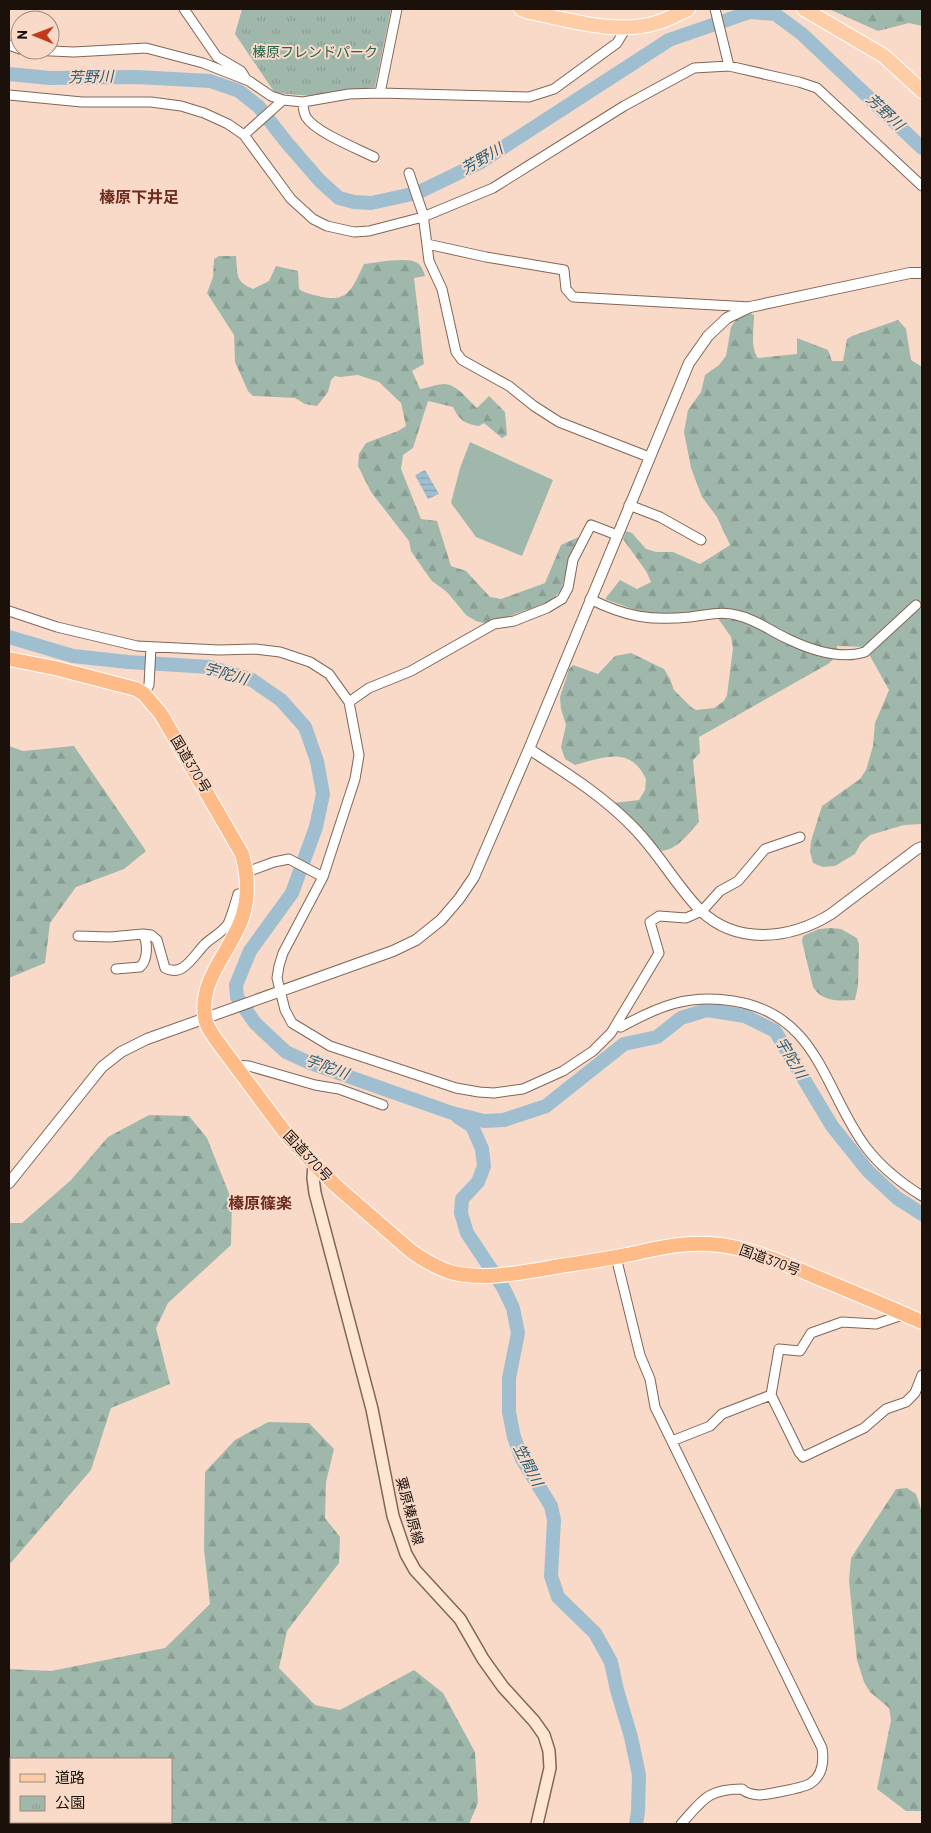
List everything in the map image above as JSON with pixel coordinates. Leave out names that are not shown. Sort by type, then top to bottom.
[{"type":"highway","name":"国道370号","points":[[9,659],[126,686],[147,688],[242,854],[247,872],[247,893],[242,917],[235,936],[215,969],[207,988],[204,1007],[211,1016],[217,1041],[290,1139],[314,1164],[377,1222],[424,1260],[448,1271],[495,1275],[689,1244],[743,1248],[772,1258],[922,1322]]},
{"type":"main road","points":[[521,9],[529,12],[626,28],[659,22],[688,9]]},
{"type":"main road","points":[[804,9],[884,56],[922,91]]},
{"type":"main road","name":"粟原榛原線","points":[[314,1164],[315,1192],[372,1409],[395,1524],[406,1554],[415,1570],[460,1619],[483,1659],[503,1687],[534,1720],[544,1735],[549,1751],[550,1768],[537,1824]]},
{"type":"street","points":[[184,9],[217,57],[241,71],[246,79]]},
{"type":"street","points":[[380,93],[397,9]]},
{"type":"street","points":[[715,9],[729,66]]},
{"type":"street","points":[[246,133],[280,103],[302,102],[349,94],[380,93],[529,97],[554,89],[617,43],[626,28]]},
{"type":"street","points":[[60,51],[146,48],[203,62],[246,79],[280,103]]},
{"type":"street","points":[[9,95],[82,102],[151,102],[181,106],[204,113],[246,133],[291,199],[314,219],[327,226],[354,232],[369,231],[423,216],[493,188],[624,106],[694,68],[729,66],[817,88],[922,186]]},
{"type":"street","points":[[302,102],[305,116],[323,132],[374,157]]},
{"type":"street","points":[[410,173],[423,216],[429,261],[442,289],[456,352],[462,360],[509,386],[534,406],[559,422],[649,457]]},
{"type":"street","points":[[427,244],[486,257],[564,270],[566,289],[573,297],[750,307]]},
{"type":"street","points":[[9,1183],[102,1067],[121,1052],[147,1039],[393,951],[416,940],[441,920],[460,899],[474,877],[689,363],[708,336],[727,318],[750,307],[854,284],[910,273],[922,273]]},
{"type":"street","points":[[630,505],[660,517],[701,540]]},
{"type":"street","points":[[349,702],[370,688],[411,671],[494,624],[514,621],[547,608],[562,599],[568,588],[573,560],[591,525],[617,534]]},
{"type":"street","points":[[590,599],[613,611],[639,617],[672,618],[735,614],[764,625],[787,639],[816,650],[842,655],[855,655],[865,652],[916,605]]},
{"type":"street","points":[[9,611],[57,627],[120,643],[151,648],[256,649],[280,652],[310,662],[330,674],[349,702],[359,755],[355,779],[321,875],[278,966],[278,993],[292,1023],[330,1046],[456,1088],[494,1093],[523,1089],[563,1071],[593,1051],[616,1026],[659,953],[650,922],[659,916],[686,918],[702,911],[720,891],[738,880],[765,849],[800,837]]},
{"type":"street","points":[[147,688],[151,648]]},
{"type":"street","points":[[529,749],[606,801],[634,828],[702,911],[728,928],[754,934],[769,935],[792,932],[817,923],[922,847]]},
{"type":"street","points":[[247,872],[274,862],[289,859],[321,875]]},
{"type":"street","points":[[78,936],[151,935],[157,940],[165,968],[172,971],[180,969],[190,963],[204,945],[227,925],[238,894],[247,893]]},
{"type":"street","points":[[116,969],[140,967],[143,965],[146,960],[146,940],[143,934]]},
{"type":"street","points":[[616,1026],[621,1027],[652,1010],[700,998],[747,1003],[767,1011],[789,1024],[805,1042],[827,1076],[865,1147],[887,1170],[908,1188],[922,1196]]},
{"type":"street","points":[[235,1065],[249,1066],[315,1085],[339,1089],[383,1105]]},
{"type":"street","points":[[616,1257],[640,1355],[650,1379],[655,1407],[822,1748],[824,1758],[821,1770],[811,1783],[797,1788],[759,1795],[745,1792],[742,1789],[723,1789],[710,1794],[681,1824]]},
{"type":"street","points":[[905,1314],[876,1324],[842,1322],[811,1333],[800,1351],[779,1349],[771,1395],[803,1457],[864,1428],[886,1409],[906,1402],[915,1393],[922,1376]]},
{"type":"street","points":[[672,1441],[710,1426],[722,1414],[771,1395]]},
{"type":"green space","name":"榛原フレンドパーク","points":[[242,9],[391,9],[375,87],[313,96],[275,93],[235,34]]},
{"type":"green space","points":[[829,9],[922,9],[922,26],[909,23],[878,31]]},
{"type":"green space","points":[[219,256],[236,256],[237,272],[240,280],[253,289],[269,281],[276,266],[298,271],[299,289],[310,294],[328,298],[337,298],[348,292],[364,264],[409,260],[420,265],[425,276],[414,278],[424,364],[412,371],[420,389],[441,384],[449,385],[458,389],[477,408],[489,396],[505,412],[507,435],[502,438],[484,423],[479,426],[463,421],[453,407],[428,401],[413,448],[403,455],[401,469],[421,519],[437,521],[451,566],[466,571],[490,597],[501,599],[545,583],[561,545],[581,536],[568,564],[561,591],[549,602],[487,624],[476,621],[466,615],[447,592],[432,581],[424,570],[411,551],[409,541],[371,492],[358,466],[359,454],[366,443],[406,426],[401,403],[379,382],[358,375],[335,376],[331,380],[328,392],[317,406],[305,404],[295,398],[253,396],[248,391],[235,362],[234,335],[207,293],[213,277],[214,259]]},
{"type":"green space","points":[[749,313],[754,315],[753,343],[758,358],[797,354],[797,338],[828,350],[832,361],[843,361],[847,339],[898,320],[906,329],[911,360],[922,367],[922,824],[904,825],[870,835],[861,843],[855,854],[835,866],[823,867],[813,863],[810,852],[811,841],[822,806],[860,779],[866,770],[873,746],[875,723],[889,690],[865,647],[837,646],[836,657],[828,664],[699,737],[700,753],[693,760],[699,822],[686,837],[670,849],[664,851],[658,851],[613,803],[639,800],[645,790],[646,779],[640,768],[632,761],[615,757],[596,759],[575,765],[565,759],[561,747],[566,725],[561,709],[560,697],[569,669],[573,665],[598,674],[615,656],[631,653],[664,669],[674,690],[696,710],[714,708],[724,701],[727,695],[733,648],[731,637],[715,614],[660,619],[605,599],[620,580],[637,589],[651,582],[646,571],[623,539],[626,531],[632,533],[646,549],[656,552],[673,552],[700,564],[730,545],[717,517],[702,497],[691,468],[684,432],[688,410],[701,392],[705,375],[719,365],[726,356],[731,327],[738,317]]},
{"type":"green space","points":[[470,442],[553,480],[522,556],[476,537],[451,503],[460,468]]},
{"type":"green space","points":[[9,746],[23,751],[74,746],[146,851],[124,869],[76,887],[50,923],[45,963],[9,978]]},
{"type":"green space","points":[[819,929],[841,929],[857,938],[859,944],[858,986],[855,1000],[831,1000],[821,996],[813,987],[802,941],[803,936]]},
{"type":"green space","points":[[149,1115],[189,1116],[207,1138],[232,1201],[231,1245],[168,1303],[156,1328],[170,1384],[111,1408],[91,1470],[9,1565],[9,1223],[22,1223],[71,1180],[108,1137]]},
{"type":"green space","points":[[268,1422],[309,1423],[334,1449],[326,1482],[325,1518],[340,1537],[339,1563],[287,1631],[279,1668],[315,1705],[340,1710],[414,1670],[443,1693],[475,1752],[478,1803],[469,1824],[9,1824],[9,1669],[51,1671],[165,1648],[210,1604],[204,1549],[205,1472],[235,1440]]},
{"type":"green space","points":[[907,1488],[916,1494],[922,1512],[922,1811],[906,1811],[877,1789],[891,1720],[889,1708],[870,1692],[864,1682],[857,1660],[849,1581],[851,1558],[896,1489]]},
{"type":"water","points":[[425,470],[439,494],[428,499],[415,475]]},
{"type":"waterway","name":"芳野川","points":[[775,14],[776,9]]},
{"type":"waterway","name":"芳野川","points":[[9,74],[50,78],[136,77],[210,81],[239,91],[259,107],[320,181],[339,198],[354,202],[371,203],[417,193],[479,163],[669,40],[750,12],[775,14],[802,34],[922,148]]},
{"type":"waterway","name":"宇陀川","points":[[9,637],[73,656],[128,662],[210,667],[252,680],[281,700],[305,727],[317,761],[323,794],[316,827],[292,893],[250,951],[236,985],[237,997],[255,1023],[286,1052],[310,1063],[452,1113],[484,1121],[504,1120],[546,1106],[624,1044],[657,1037],[681,1018],[707,1010],[745,1016],[775,1031],[832,1126],[868,1171],[897,1198],[922,1214]]},
{"type":"waterway","name":"笠間川","points":[[458,1117],[472,1126],[482,1149],[484,1166],[478,1182],[462,1199],[461,1213],[467,1233],[503,1287],[513,1308],[518,1333],[509,1378],[509,1412],[514,1437],[522,1459],[551,1506],[554,1520],[551,1576],[558,1597],[595,1633],[611,1662],[639,1775],[636,1824]]},
{"type":"district","name":"榛原下井足","points":[[139,197]]},
{"type":"district","name":"榛原篠楽","points":[[260,1203]]}]
